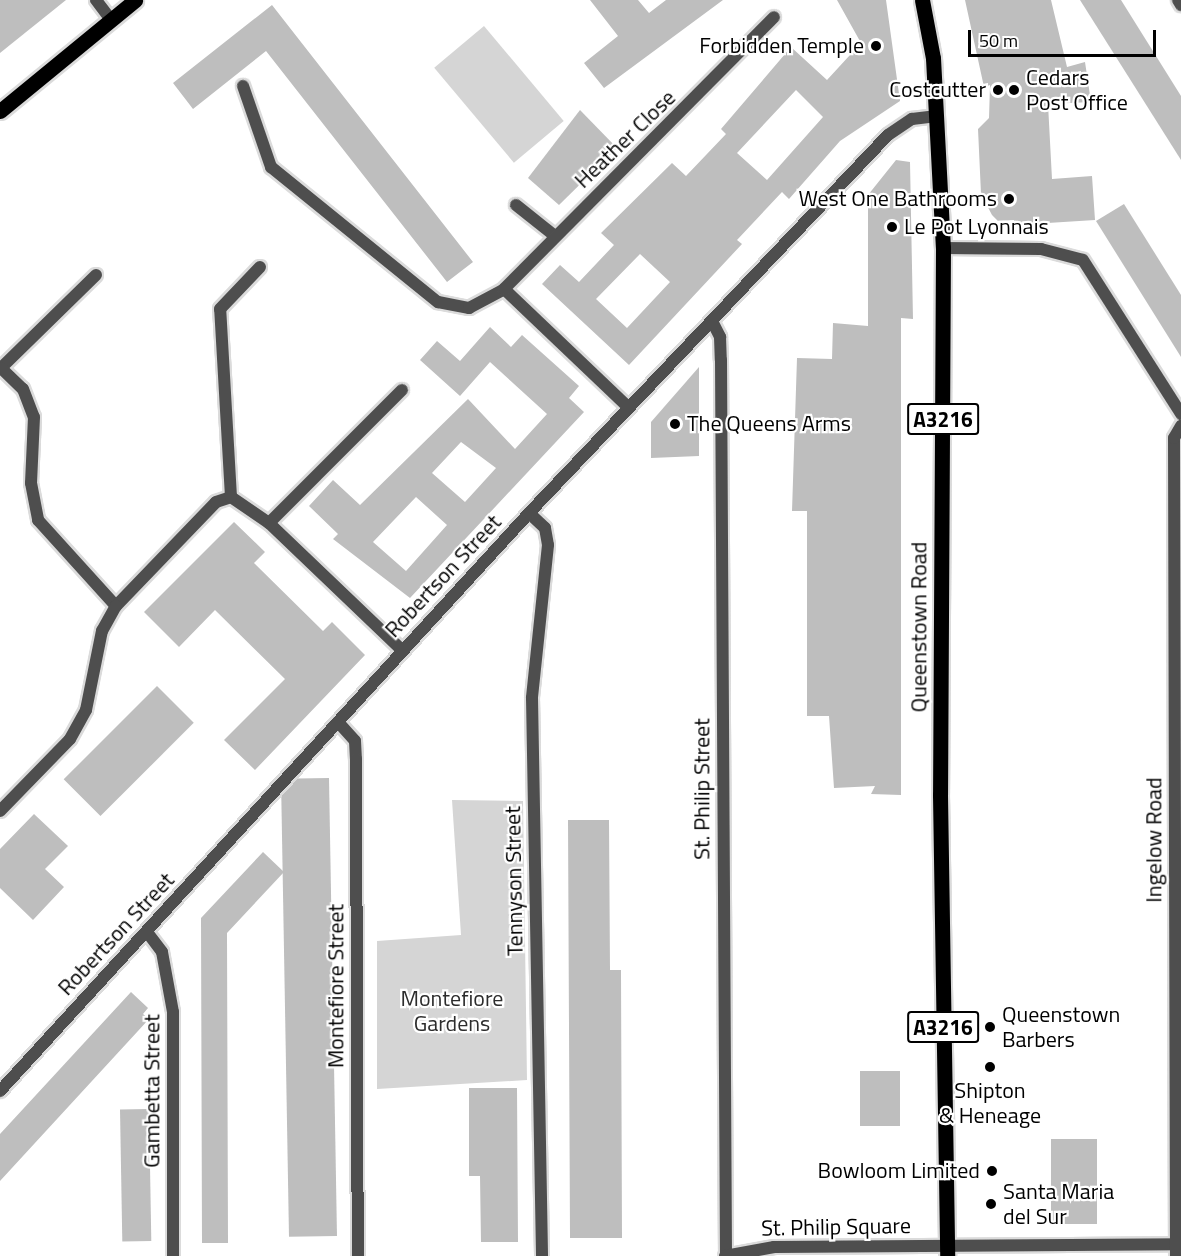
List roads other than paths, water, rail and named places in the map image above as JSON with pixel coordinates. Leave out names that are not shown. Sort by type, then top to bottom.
[{"type":"main road","points":[[0,111],[135,0]]},
{"type":"main road","name":"Queenstown Road","points":[[922,0],[937,116],[943,248],[940,795],[947,1252]]},
{"type":"street","points":[[96,0],[111,20]]},
{"type":"street","points":[[1178,0],[1181,5]]},
{"type":"street","name":"Heather Close","points":[[243,86],[271,167],[438,302],[469,308],[504,289],[555,236],[689,108],[774,17]]},
{"type":"street","name":"Robertson Street","points":[[0,1091],[529,513],[628,407],[713,323],[888,135],[912,119],[937,116]]},
{"type":"street","points":[[516,205],[555,236]]},
{"type":"street","points":[[943,248],[1041,249],[1083,260],[1181,414]]},
{"type":"street","points":[[231,497],[220,309],[260,267]]},
{"type":"street","points":[[96,275],[0,368],[23,389],[34,417],[31,483],[38,520],[116,606]]},
{"type":"street","points":[[504,289],[628,407]]},
{"type":"street","name":"St. Philip Street","points":[[713,323],[720,337],[721,360],[726,1256]]},
{"type":"street","points":[[269,523],[402,390]]},
{"type":"street","name":"Ingelow Road","points":[[1178,1248],[1174,438],[1181,426]]},
{"type":"street","points":[[231,497],[269,523],[403,651]]},
{"type":"street","points":[[0,811],[70,739],[86,710],[102,631],[116,606],[216,502],[231,497]]},
{"type":"street","name":"Tennyson Street","points":[[529,513],[545,528],[548,545],[532,698],[542,1256]]},
{"type":"street","name":"Montefiore Street","points":[[338,722],[355,741],[356,759],[358,1256]]},
{"type":"street","name":"Gambetta Street","points":[[147,932],[162,952],[173,1012],[173,1256]]},
{"type":"street","name":"St. Philip Square","points":[[726,1256],[774,1247],[947,1252],[1178,1248]]},
{"type":"place","name":"Forbidden Temple","points":[[876,46]]},
{"type":"place","name":"Costcutter","points":[[998,90]]},
{"type":"place","name":"Cedars Post Office","points":[[1014,90]]},
{"type":"place","name":"West One Bathrooms","points":[[1009,199]]},
{"type":"place","name":"Le Pot Lyonnais","points":[[892,227]]},
{"type":"place","name":"The Queens Arms","points":[[675,424]]},
{"type":"place","name":"Queenstown Barbers","points":[[990,1027]]},
{"type":"place","name":"Shipton & Heneage","points":[[990,1067]]},
{"type":"place","name":"Bowloom Limited","points":[[992,1171]]},
{"type":"place","name":"Santa Maria del Sur","points":[[991,1204]]},
{"type":"park label","name":"Montefiore Gardens","points":[[452,1010]]}]
